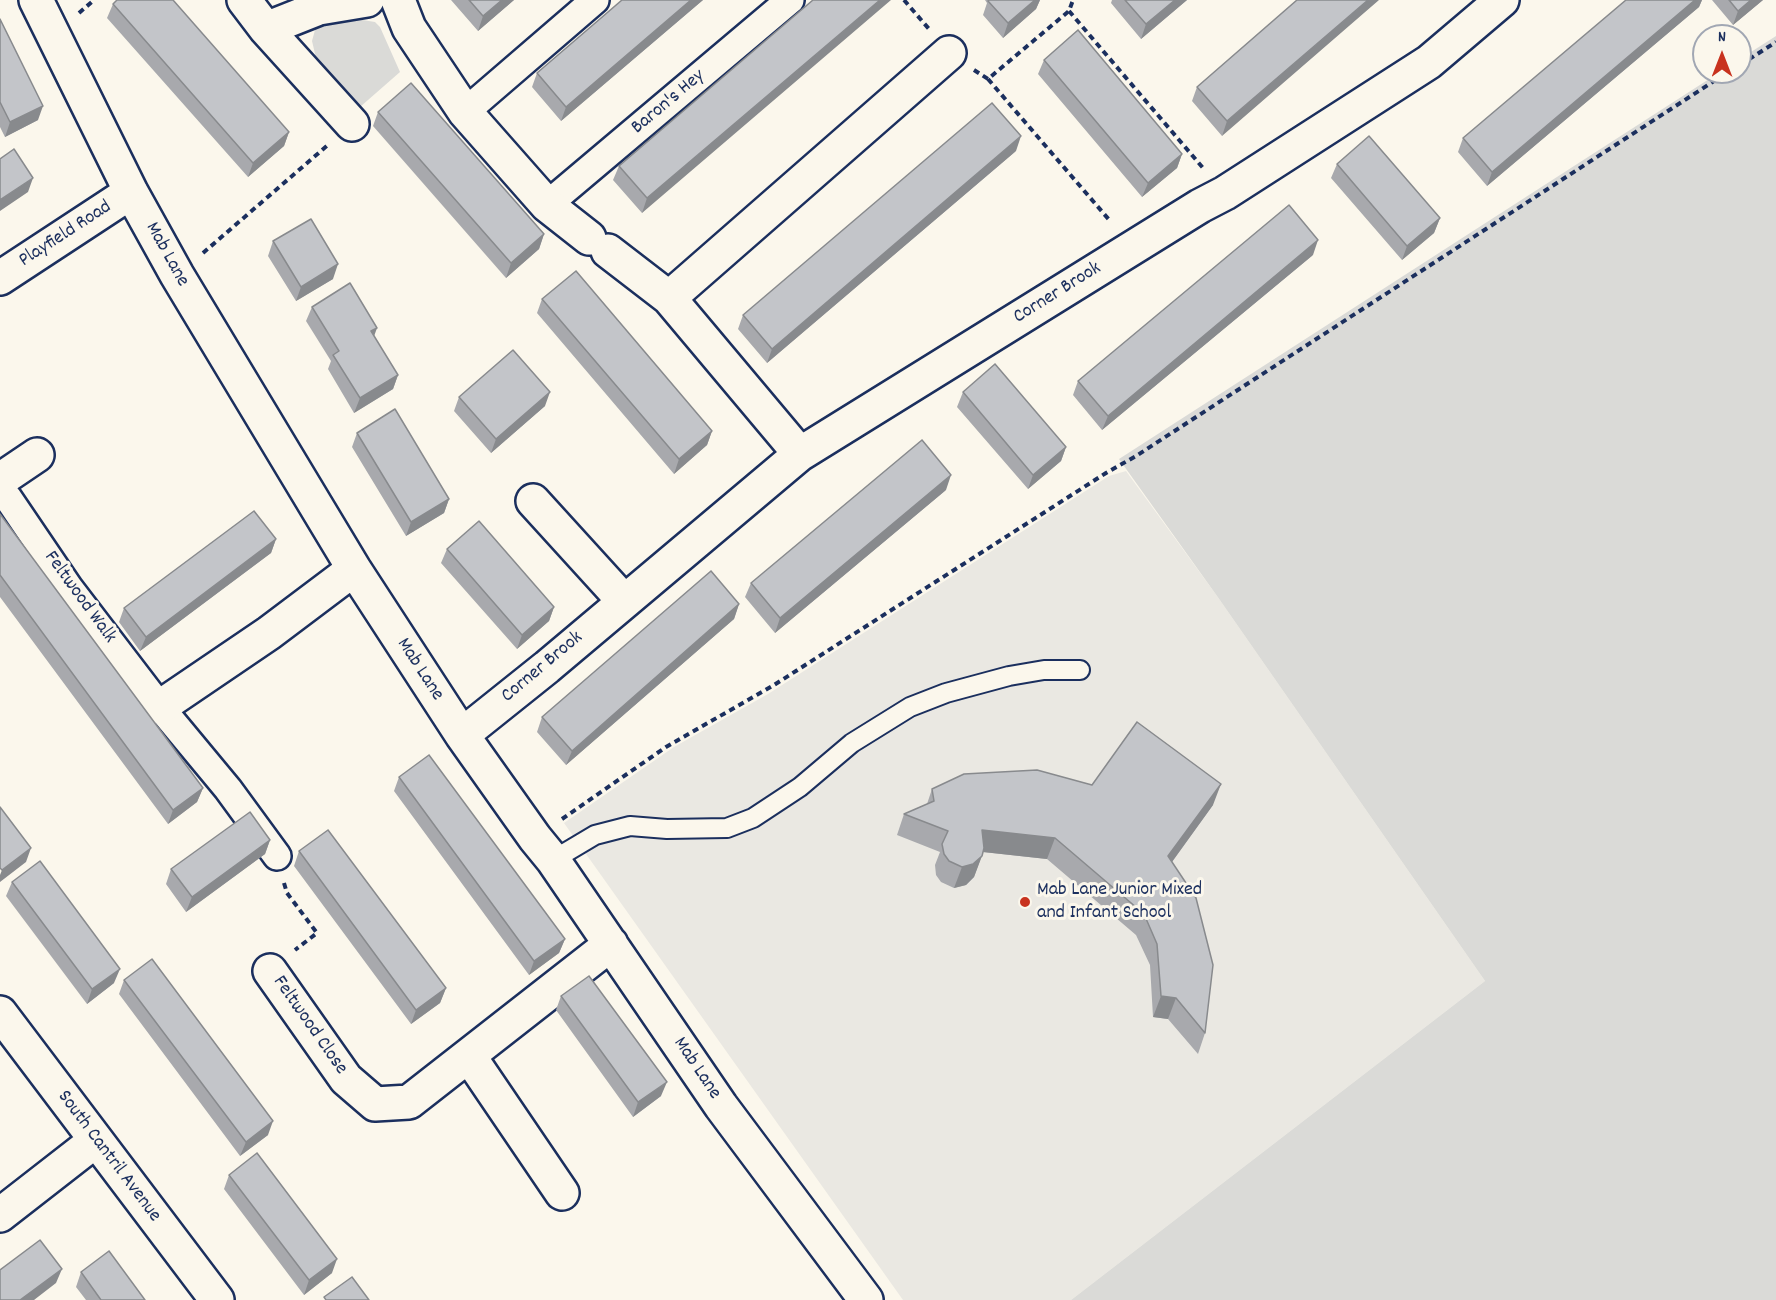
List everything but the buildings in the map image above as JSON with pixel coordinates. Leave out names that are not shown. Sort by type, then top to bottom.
[{"type":"street","name":"Mab Lane","points":[[36,0],[131,192],[177,275],[354,569],[462,735],[544,849],[721,1106],[866,1300]]},
{"type":"street","points":[[244,0],[266,29],[352,124]]},
{"type":"street","points":[[266,29],[320,8],[367,0]]},
{"type":"street","points":[[398,0],[409,27],[465,112],[547,205],[669,298],[800,454]]},
{"type":"street","points":[[465,112],[595,0]]},
{"type":"street","name":"Baron's Hey","points":[[547,205],[790,0]]},
{"type":"street","name":"Corner Brook","points":[[462,735],[547,667],[800,454],[1224,193],[1429,62],[1502,0]]},
{"type":"street","points":[[669,298],[948,53]]},
{"type":"street","name":"Playfield Road","points":[[0,278],[131,192]]},
{"type":"street","name":"Feltwood Walk","points":[[38,455],[3,488],[69,588],[160,707],[228,789],[277,856]]},
{"type":"street","points":[[533,501],[624,600]]},
{"type":"street","points":[[160,707],[269,633],[354,569]]},
{"type":"street","name":"Feltwood Close","points":[[270,970],[346,1079],[375,1104],[409,1102],[610,944]]},
{"type":"street","name":"South Cantril Avenue","points":[[0,1013],[217,1300]]},
{"type":"street","points":[[469,1056],[562,1193]]},
{"type":"street","points":[[0,1215],[95,1141]]},
{"type":"lane","points":[[544,849],[630,826],[667,829],[727,828],[753,818],[800,787],[852,744],[910,707],[946,693],[1009,676],[1044,670],[1080,670]]},
{"type":"path","points":[[904,0],[948,53],[988,80],[1133,248]]},
{"type":"path","points":[[988,80],[1069,11],[1073,0]]},
{"type":"path","points":[[1069,11],[1224,193]]},
{"type":"path","points":[[1752,57],[1776,42]]},
{"type":"path","points":[[544,849],[666,747],[774,685],[1136,456],[1710,84]]},
{"type":"path","points":[[177,275],[352,124]]},
{"type":"path","points":[[270,970],[317,933],[287,893],[277,856]]},
{"type":"shaded area","points":[[344,17],[375,22],[380,27],[400,72],[360,107],[316,58],[312,41],[315,30],[322,22]]},
{"type":"shaded area","points":[[1776,36],[1776,1300],[1071,1300],[1485,981],[1119,459],[1701,84],[1752,84],[1752,51]]},
{"type":"shaded area","name":"Mab Lane Junior Mixed and Infant School","points":[[1126,471],[1217,596],[1485,981],[1071,1300],[903,1300],[564,823],[674,747],[768,694],[1109,476]]},
{"type":"place","name":"Mab Lane Junior Mixed and Infant School","points":[[1025,902]]}]
